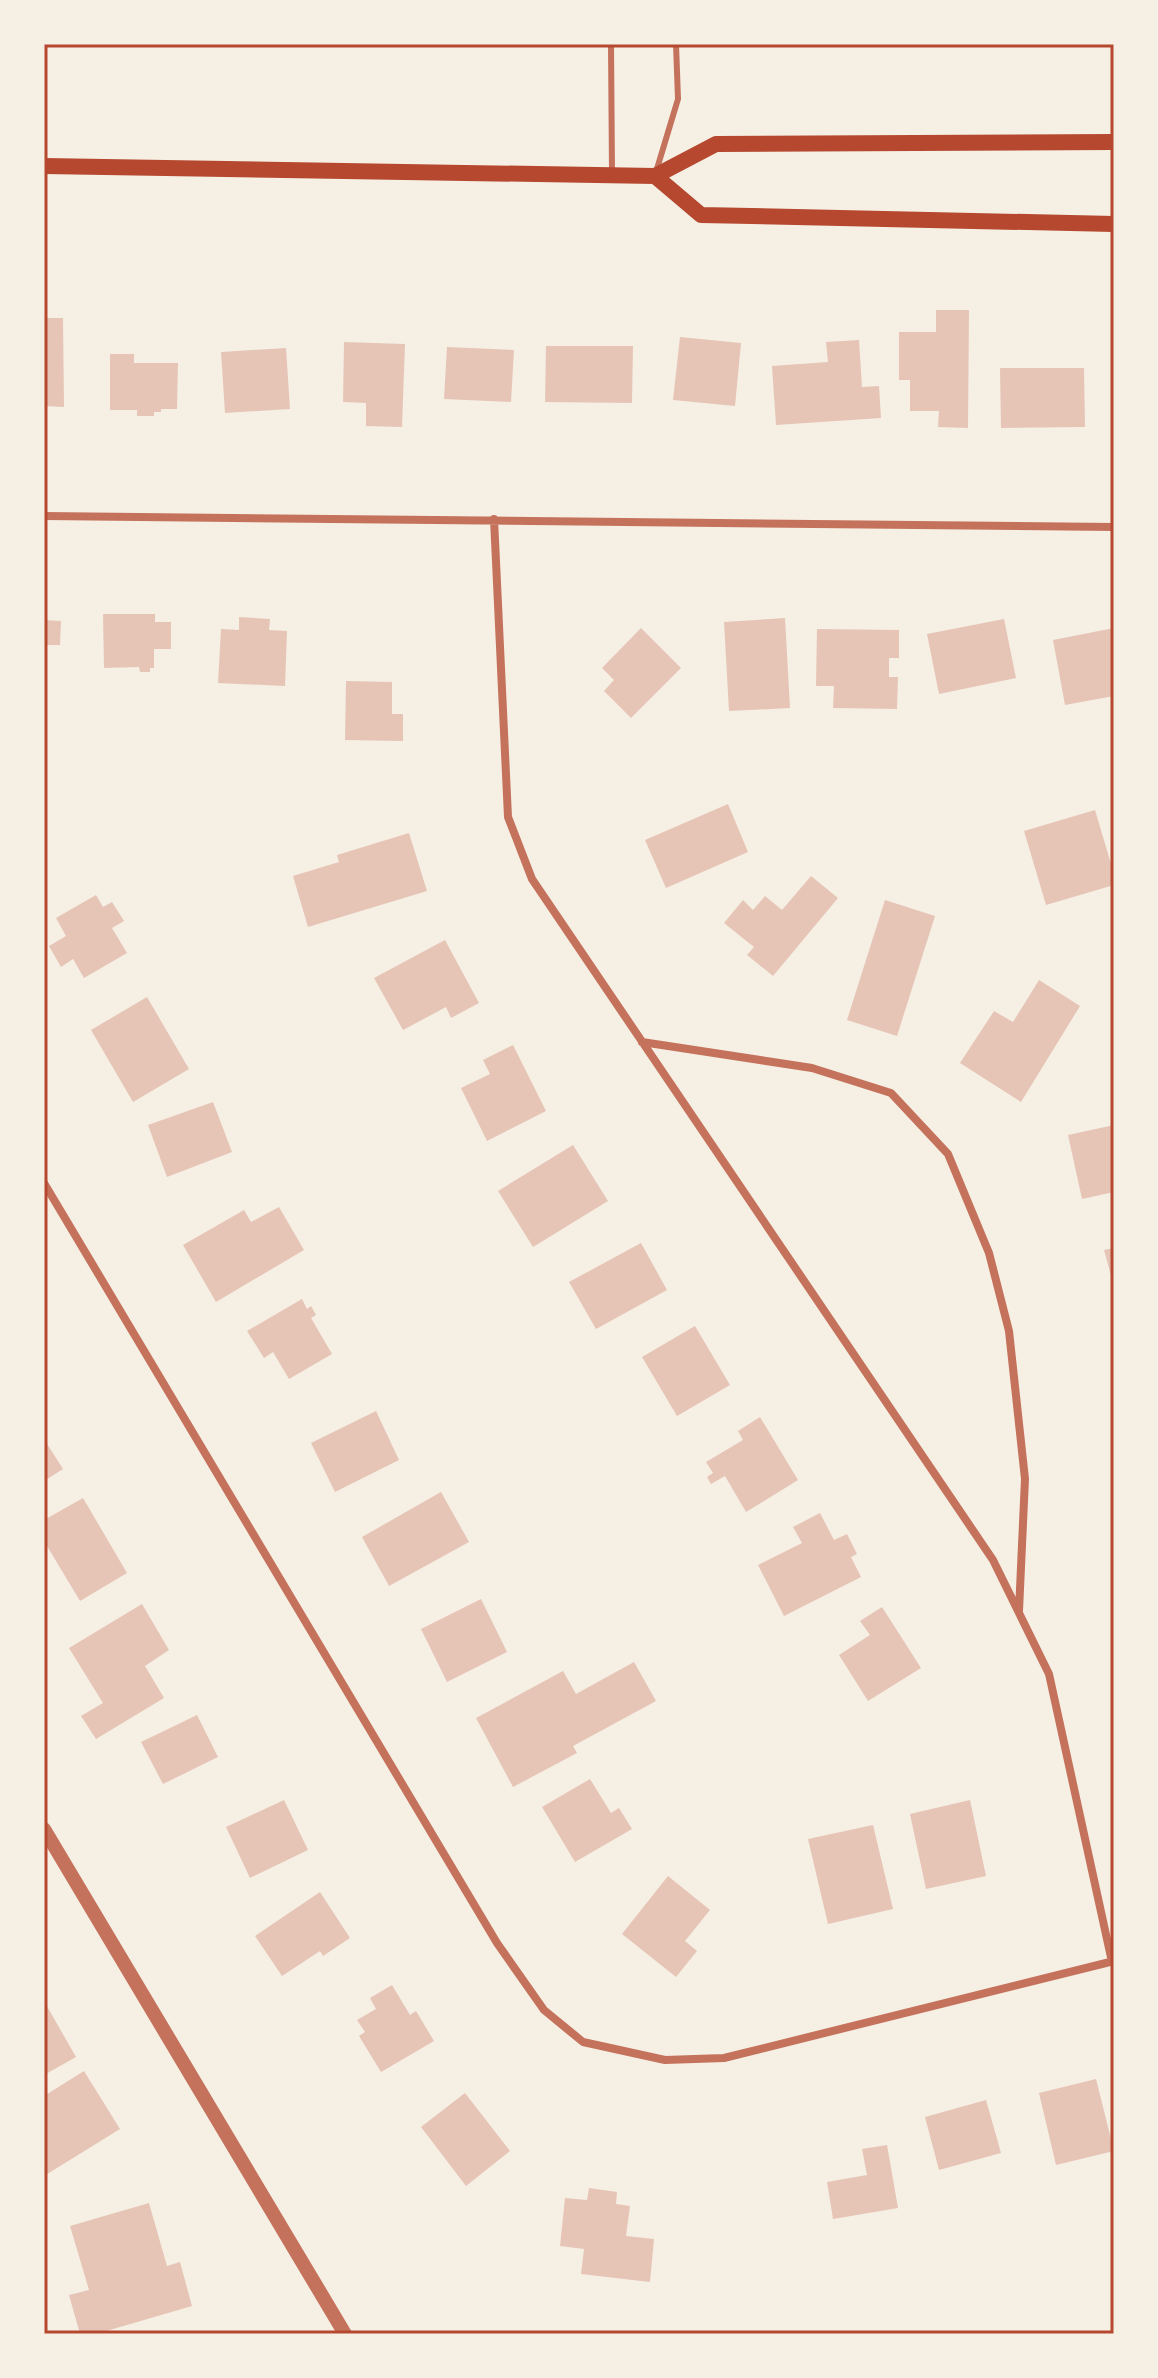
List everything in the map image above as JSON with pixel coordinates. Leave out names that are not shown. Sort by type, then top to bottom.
[{"type":"main road","points":[[44,166],[655,176],[716,144],[1114,142]]},
{"type":"main road","points":[[655,176],[701,215],[1114,224]]},
{"type":"street","points":[[44,516],[1114,527]]},
{"type":"street","points":[[44,1183],[497,1943],[544,2010],[583,2042],[665,2060],[724,2058],[1113,1962],[1049,1674],[993,1560],[532,879],[508,817],[494,519]]},
{"type":"street","points":[[642,1042],[812,1068],[891,1093],[948,1154],[989,1253],[1009,1331],[1025,1479],[1019,1613]]},
{"type":"street","points":[[44,1829],[345,2334]]},
{"type":"lane","points":[[611,44],[612,175]]},
{"type":"lane","points":[[655,176],[678,99],[676,44]]},
{"type":"building","points":[[936,310],[969,310],[968,428],[938,427],[939,411],[910,411],[910,380],[899,380],[899,332],[936,332]]},
{"type":"building","points":[[44,318],[63,318],[64,407],[44,406]]},
{"type":"building","points":[[680,337],[741,343],[735,406],[673,400]]},
{"type":"building","points":[[859,340],[862,387],[879,386],[881,418],[776,425],[772,366],[828,362],[826,342]]},
{"type":"building","points":[[344,342],[405,344],[402,427],[366,426],[366,403],[343,402]]},
{"type":"building","points":[[546,346],[633,346],[632,403],[545,402]]},
{"type":"building","points":[[447,347],[514,350],[511,402],[444,399]]},
{"type":"building","points":[[286,348],[290,409],[225,413],[221,352]]},
{"type":"building","points":[[110,354],[134,354],[134,363],[178,363],[177,409],[161,409],[161,412],[154,412],[154,416],[137,416],[137,410],[110,410]]},
{"type":"building","points":[[1000,368],[1084,368],[1085,427],[1001,428]]},
{"type":"building","points":[[103,614],[155,614],[155,622],[171,622],[171,649],[154,649],[154,668],[150,668],[150,672],[140,672],[139,667],[104,668]]},
{"type":"building","points":[[239,617],[270,619],[269,630],[287,631],[285,686],[218,683],[221,629],[239,630]]},
{"type":"building","points":[[785,618],[790,708],[729,711],[724,622]]},
{"type":"building","points":[[1004,619],[1016,678],[939,694],[927,634]]},
{"type":"building","points":[[44,620],[61,621],[60,645],[44,645]]},
{"type":"building","points":[[641,628],[681,668],[631,718],[604,691],[614,680],[602,668]]},
{"type":"building","points":[[1114,628],[1114,696],[1065,705],[1053,640]]},
{"type":"building","points":[[817,629],[899,630],[899,658],[889,658],[889,677],[898,677],[897,709],[833,708],[834,686],[816,686]]},
{"type":"building","points":[[346,681],[392,682],[392,714],[403,714],[403,741],[345,740]]},
{"type":"building","points":[[728,804],[748,852],[666,888],[645,840]]},
{"type":"building","points":[[1095,810],[1114,874],[1114,885],[1046,905],[1024,831]]},
{"type":"building","points":[[409,833],[427,891],[308,927],[293,876],[339,862],[337,855]]},
{"type":"building","points":[[811,876],[838,898],[773,976],[747,955],[754,947],[724,923],[743,900],[753,910],[765,896],[782,910]]},
{"type":"building","points":[[96,895],[103,907],[112,902],[124,921],[112,928],[127,953],[84,978],[73,959],[61,967],[49,946],[66,936],[56,918]]},
{"type":"building","points":[[885,900],[935,916],[897,1036],[847,1020]]},
{"type":"building","points":[[445,940],[479,1003],[451,1018],[446,1007],[403,1030],[374,978]]},
{"type":"building","points":[[1039,980],[1080,1006],[1021,1102],[960,1063],[994,1011],[1013,1022]]},
{"type":"building","points":[[147,997],[189,1069],[133,1102],[91,1030]]},
{"type":"building","points":[[513,1045],[546,1111],[487,1141],[461,1088],[490,1074],[483,1060]]},
{"type":"building","points":[[213,1102],[232,1152],[167,1177],[148,1125]]},
{"type":"building","points":[[1114,1125],[1114,1192],[1082,1199],[1068,1135]]},
{"type":"building","points":[[573,1145],[608,1201],[533,1247],[498,1191]]},
{"type":"building","points":[[279,1207],[304,1250],[216,1302],[183,1245],[244,1210],[251,1222]]},
{"type":"building","points":[[641,1243],[667,1290],[596,1329],[569,1282]]},
{"type":"building","points":[[1114,1248],[1114,1283],[1113,1283],[1104,1250]]},
{"type":"building","points":[[302,1299],[307,1309],[311,1306],[316,1315],[311,1318],[332,1354],[289,1379],[273,1352],[264,1358],[247,1331]]},
{"type":"building","points":[[695,1326],[730,1385],[677,1416],[642,1357]]},
{"type":"building","points":[[376,1411],[399,1460],[335,1492],[311,1443]]},
{"type":"building","points":[[760,1417],[798,1480],[746,1512],[725,1476],[711,1484],[707,1477],[713,1473],[706,1462],[743,1440],[738,1431]]},
{"type":"building","points":[[44,1439],[63,1469],[44,1481]]},
{"type":"building","points":[[441,1492],[469,1542],[389,1586],[362,1537]]},
{"type":"building","points":[[83,1498],[127,1573],[80,1601],[44,1541],[44,1520]]},
{"type":"building","points":[[820,1513],[834,1540],[847,1534],[857,1554],[851,1557],[861,1577],[784,1616],[758,1565],[802,1543],[793,1527]]},
{"type":"building","points":[[481,1599],[507,1652],[447,1682],[421,1629]]},
{"type":"building","points":[[142,1604],[169,1650],[145,1666],[164,1698],[96,1739],[81,1716],[103,1703],[69,1648]]},
{"type":"building","points":[[882,1607],[921,1668],[868,1701],[839,1655],[870,1635],[860,1621]]},
{"type":"building","points":[[634,1662],[656,1701],[573,1746],[577,1753],[513,1787],[476,1718],[563,1671],[576,1694]]},
{"type":"building","points":[[197,1715],[218,1757],[163,1784],[141,1742]]},
{"type":"building","points":[[590,1779],[611,1813],[619,1808],[632,1829],[575,1862],[542,1807]]},
{"type":"building","points":[[284,1800],[308,1850],[250,1878],[226,1827]]},
{"type":"building","points":[[970,1800],[986,1876],[926,1889],[910,1814]]},
{"type":"building","points":[[873,1825],[893,1909],[828,1924],[808,1839]]},
{"type":"building","points":[[668,1876],[710,1910],[685,1941],[697,1951],[676,1977],[622,1934]]},
{"type":"building","points":[[320,1892],[350,1938],[323,1956],[320,1951],[282,1976],[255,1936]]},
{"type":"building","points":[[392,1985],[410,2015],[416,2011],[434,2041],[381,2072],[359,2036],[365,2032],[357,2020],[376,2009],[370,1998]]},
{"type":"building","points":[[44,2001],[76,2057],[44,2075]]},
{"type":"building","points":[[84,2071],[120,2129],[44,2176],[44,2096]]},
{"type":"building","points":[[1096,2079],[1114,2151],[1056,2165],[1039,2093]]},
{"type":"building","points":[[465,2093],[510,2151],[466,2186],[421,2127]]},
{"type":"building","points":[[986,2100],[1001,2153],[939,2170],[925,2117]]},
{"type":"building","points":[[887,2145],[898,2208],[833,2219],[827,2182],[867,2175],[862,2149]]},
{"type":"building","points":[[589,2188],[617,2192],[616,2204],[630,2206],[626,2236],[654,2239],[650,2282],[581,2274],[584,2249],[560,2246],[565,2198],[587,2200]]},
{"type":"building","points":[[149,2203],[167,2266],[180,2262],[192,2306],[96,2334],[80,2334],[69,2295],[89,2290],[70,2226]]}]
